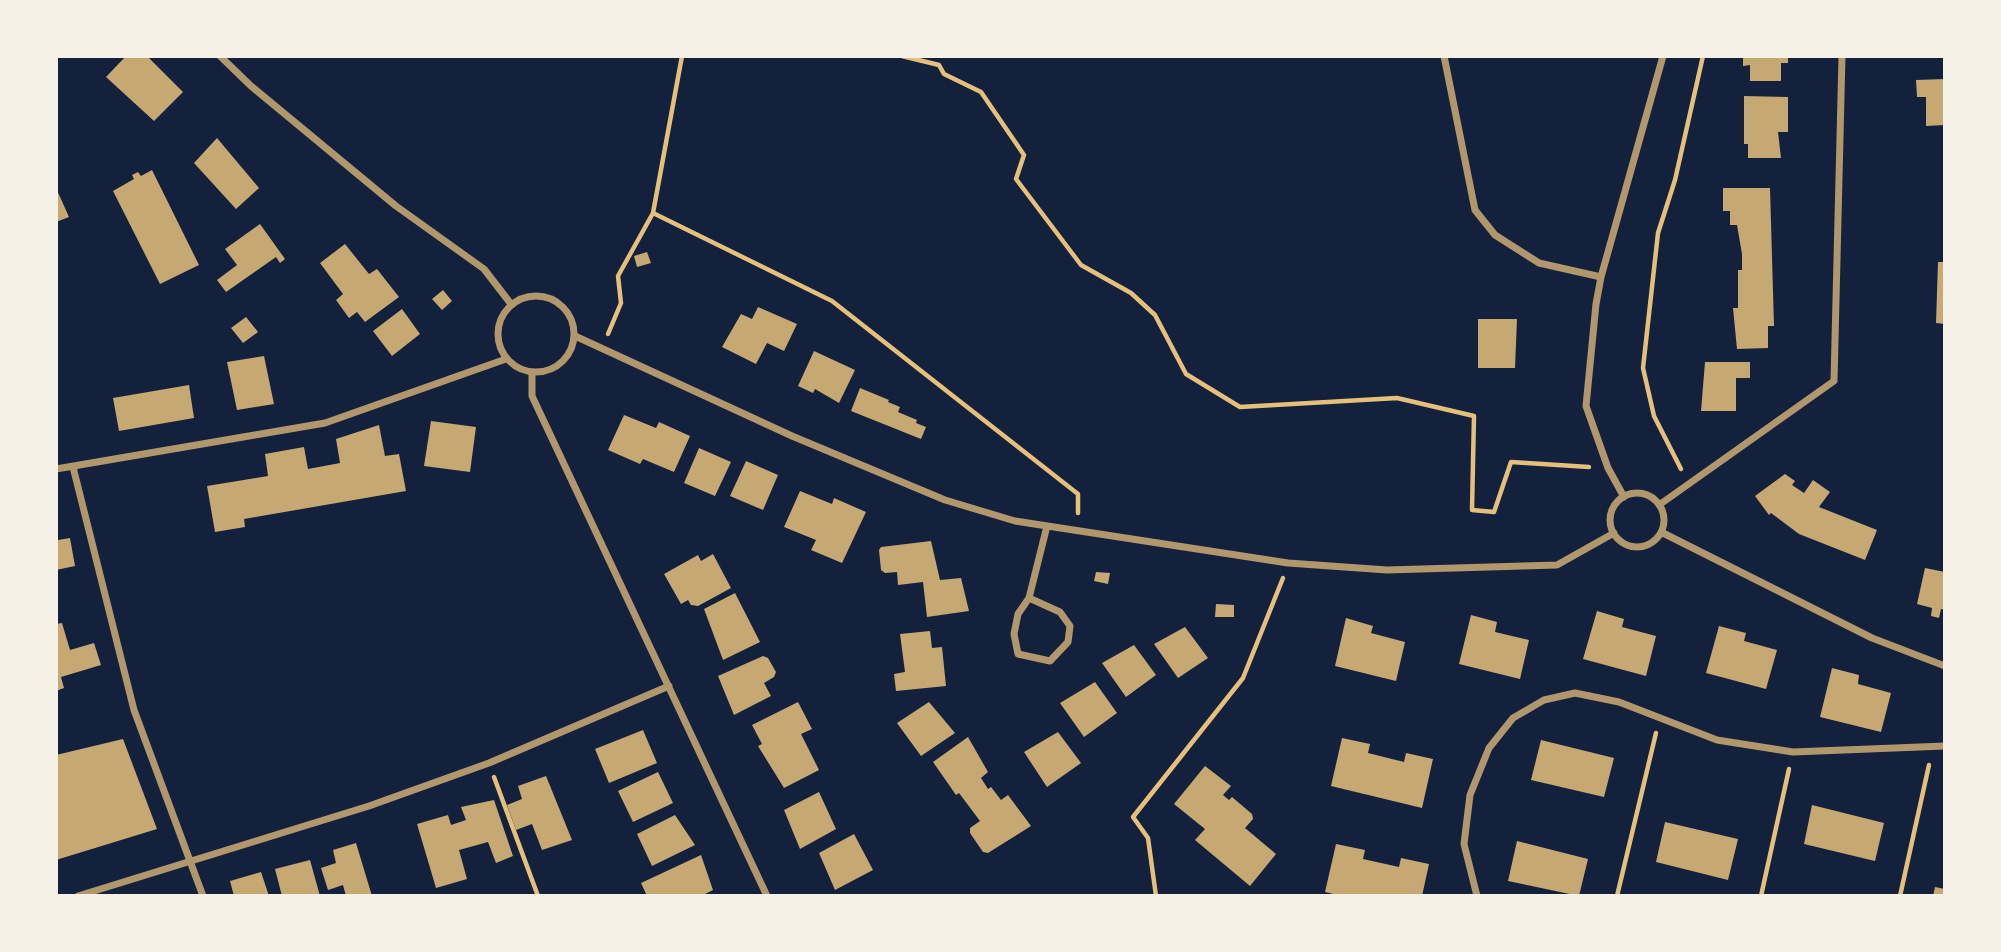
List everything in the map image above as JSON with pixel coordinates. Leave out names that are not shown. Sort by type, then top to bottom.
[{"type":"street","points":[[220,56],[251,86],[396,206],[484,269],[511,304]]},
{"type":"street","points":[[1444,56],[1475,210],[1495,235],[1539,263],[1601,277]]},
{"type":"street","points":[[1624,497],[1608,468],[1586,406],[1601,277],[1663,56]]},
{"type":"street","points":[[1659,505],[1833,382],[1842,56]]},
{"type":"street","points":[[535,296],[558,303],[567,312],[575,336],[566,359],[556,367],[532,373],[517,368],[506,359],[498,345],[497,330],[502,316],[511,304],[535,296]]},
{"type":"street","points":[[575,336],[792,436],[945,500],[1015,521],[1288,563],[1387,570],[1557,565],[1614,533]]},
{"type":"street","points":[[56,469],[325,423],[506,359]]},
{"type":"street","points":[[532,373],[531,396],[767,896]]},
{"type":"street","points":[[73,467],[134,710],[203,896]]},
{"type":"street","points":[[1639,493],[1659,505],[1664,518],[1661,532],[1651,543],[1637,547],[1624,543],[1614,533],[1611,513],[1624,497],[1639,493]]},
{"type":"street","points":[[1029,598],[1060,612],[1070,626],[1068,642],[1050,661],[1018,654],[1014,634],[1018,614],[1029,598],[1047,526]]},
{"type":"street","points":[[1661,532],[1872,638],[1945,666]]},
{"type":"street","points":[[78,896],[369,806],[489,763],[669,686]]},
{"type":"street","points":[[1477,896],[1464,844],[1471,795],[1489,748],[1513,718],[1544,700],[1575,693],[1619,702],[1717,740],[1793,752],[1945,746]]},
{"type":"path","points":[[602,347],[621,303],[618,276],[653,213],[682,56]]},
{"type":"path","points":[[902,56],[939,65],[944,74],[981,92],[1024,155],[1016,179],[1082,265],[1132,293],[1155,315],[1186,374],[1240,407],[1397,398],[1474,415],[1472,510],[1494,512],[1511,463],[1608,468]]},
{"type":"path","points":[[1689,485],[1654,416],[1643,368],[1658,233],[1675,180],[1703,56]]},
{"type":"path","points":[[653,213],[832,301],[1078,494],[1077,530]]},
{"type":"path","points":[[1156,896],[1148,838],[1133,817],[1243,678],[1288,563]]},
{"type":"path","points":[[1617,896],[1659,718]]},
{"type":"path","points":[[1760,896],[1793,752]]},
{"type":"path","points":[[489,763],[538,896]]},
{"type":"path","points":[[1900,896],[1929,763]]},
{"type":"building","points":[[126,56],[147,56],[183,92],[154,121],[106,77]]},
{"type":"building","points":[[1743,56],[1788,56],[1788,63],[1781,63],[1781,81],[1750,81],[1750,65],[1743,66]]},
{"type":"building","points":[[1945,79],[1945,125],[1926,126],[1926,97],[1917,97],[1916,80]]},
{"type":"building","points":[[1744,96],[1788,97],[1788,132],[1778,132],[1781,158],[1748,158],[1748,144],[1744,144]]},
{"type":"building","points":[[217,138],[259,188],[236,209],[194,163]]},
{"type":"building","points":[[152,170],[199,265],[160,284],[113,191],[134,179],[132,175],[138,172],[141,176]]},
{"type":"building","points":[[56,188],[69,217],[56,222]]},
{"type":"building","points":[[1723,188],[1770,188],[1774,326],[1768,326],[1768,348],[1737,349],[1733,308],[1738,308],[1738,270],[1742,270],[1742,254],[1737,225],[1730,225],[1730,211],[1723,211]]},
{"type":"building","points":[[260,224],[285,259],[280,263],[276,257],[226,292],[217,280],[237,265],[225,249]]},
{"type":"building","points":[[345,244],[369,274],[377,269],[399,297],[365,322],[357,312],[349,318],[336,300],[343,294],[320,263]]},
{"type":"building","points":[[647,252],[651,263],[637,267],[634,256]]},
{"type":"building","points":[[1938,262],[1945,262],[1945,324],[1936,323]]},
{"type":"building","points":[[443,290],[452,301],[442,310],[432,299]]},
{"type":"building","points":[[758,307],[797,324],[784,351],[767,343],[756,364],[722,347],[741,314],[752,319]]},
{"type":"building","points":[[402,309],[420,334],[392,356],[373,331]]},
{"type":"building","points":[[246,317],[258,332],[243,343],[231,328]]},
{"type":"building","points":[[1478,319],[1517,319],[1515,368],[1478,368]]},
{"type":"building","points":[[814,351],[855,370],[839,403],[815,389],[813,393],[798,386]]},
{"type":"building","points":[[264,356],[274,404],[237,410],[227,362]]},
{"type":"building","points":[[1705,362],[1750,362],[1750,378],[1736,378],[1736,411],[1701,411]]},
{"type":"building","points":[[189,385],[194,418],[119,431],[113,398]]},
{"type":"building","points":[[860,388],[889,400],[888,402],[900,407],[898,412],[926,427],[921,439],[851,411]]},
{"type":"building","points":[[624,415],[656,428],[659,422],[690,436],[674,472],[643,459],[640,464],[608,450]]},
{"type":"building","points":[[431,421],[476,427],[470,472],[424,466]]},
{"type":"building","points":[[379,425],[385,456],[399,454],[406,491],[244,519],[245,527],[215,532],[207,486],[268,476],[265,454],[304,447],[308,469],[340,463],[336,439]]},
{"type":"building","points":[[699,448],[731,462],[715,496],[684,483]]},
{"type":"building","points":[[746,461],[778,475],[763,510],[730,496]]},
{"type":"building","points":[[1785,474],[1795,481],[1792,485],[1804,493],[1813,480],[1830,492],[1819,507],[1877,530],[1865,560],[1799,534],[1771,513],[1769,515],[1755,496]]},
{"type":"building","points":[[800,491],[832,504],[834,498],[866,512],[842,563],[811,550],[816,540],[784,527]]},
{"type":"building","points":[[56,534],[58,540],[70,538],[75,566],[56,570]]},
{"type":"building","points":[[931,541],[940,580],[961,578],[969,611],[927,617],[923,582],[898,585],[897,572],[885,573],[881,570],[881,547]]},
{"type":"building","points":[[713,554],[731,588],[698,606],[691,605],[688,600],[681,604],[664,574],[698,555],[701,561]]},
{"type":"building","points":[[1925,568],[1945,572],[1945,610],[1941,609],[1939,618],[1931,616],[1932,608],[1917,604]]},
{"type":"building","points":[[1096,572],[1110,573],[1108,584],[1094,581]]},
{"type":"building","points":[[735,593],[760,642],[723,660],[704,609]]},
{"type":"building","points":[[1216,604],[1234,605],[1234,617],[1215,617]]},
{"type":"building","points":[[1597,611],[1624,619],[1622,627],[1656,636],[1646,676],[1583,659]]},
{"type":"building","points":[[1471,615],[1497,622],[1495,632],[1529,640],[1520,679],[1459,664]]},
{"type":"building","points":[[1346,618],[1373,626],[1371,633],[1405,642],[1396,681],[1335,666]]},
{"type":"building","points":[[62,623],[70,650],[94,643],[101,665],[61,677],[64,688],[56,691],[56,624]]},
{"type":"building","points":[[1719,626],[1746,633],[1744,641],[1777,650],[1766,689],[1706,673]]},
{"type":"building","points":[[1185,627],[1208,658],[1178,678],[1154,644]]},
{"type":"building","points":[[930,631],[932,648],[942,647],[946,686],[896,691],[894,674],[905,672],[900,634]]},
{"type":"building","points":[[1134,645],[1156,675],[1126,697],[1102,663]]},
{"type":"building","points":[[763,656],[768,658],[776,672],[774,677],[764,683],[771,696],[734,715],[718,676]]},
{"type":"building","points":[[1832,668],[1859,675],[1858,684],[1891,693],[1881,732],[1820,717]]},
{"type":"building","points":[[1095,682],[1117,713],[1084,737],[1060,703]]},
{"type":"building","points":[[798,702],[812,729],[801,734],[819,770],[784,788],[758,746],[762,744],[752,725]]},
{"type":"building","points":[[929,702],[955,733],[921,756],[897,723]]},
{"type":"building","points":[[643,730],[657,763],[609,783],[595,749]]},
{"type":"building","points":[[1058,732],[1081,763],[1047,787],[1024,752]]},
{"type":"building","points":[[968,737],[988,772],[981,778],[988,789],[991,787],[1001,800],[1008,795],[1031,826],[988,853],[983,852],[970,833],[970,828],[980,821],[959,793],[956,795],[933,762]]},
{"type":"building","points":[[1342,738],[1370,744],[1368,753],[1404,762],[1406,753],[1433,759],[1422,808],[1331,786]]},
{"type":"building","points":[[123,739],[157,829],[56,860],[56,755]]},
{"type":"building","points":[[1541,740],[1614,758],[1604,797],[1531,780]]},
{"type":"building","points":[[1205,766],[1231,786],[1223,795],[1229,800],[1232,797],[1252,814],[1253,819],[1245,828],[1276,854],[1250,886],[1195,840],[1205,829],[1174,804]]},
{"type":"building","points":[[658,772],[673,803],[633,822],[618,791]]},
{"type":"building","points":[[546,776],[572,840],[542,850],[532,824],[516,830],[507,805],[522,799],[518,786]]},
{"type":"building","points":[[819,792],[836,829],[800,849],[784,810]]},
{"type":"building","points":[[494,800],[513,856],[496,863],[488,842],[459,850],[467,879],[436,888],[417,824],[448,815],[451,825],[466,820],[461,807]]},
{"type":"building","points":[[1812,805],[1884,823],[1875,861],[1804,844]]},
{"type":"building","points":[[675,815],[695,845],[652,866],[637,834]]},
{"type":"building","points":[[1665,822],[1738,839],[1728,880],[1656,862]]},
{"type":"building","points":[[854,834],[873,870],[835,890],[819,853]]},
{"type":"building","points":[[1517,841],[1588,859],[1579,896],[1508,881]]},
{"type":"building","points":[[356,843],[372,896],[346,896],[343,885],[328,890],[321,868],[336,863],[333,850]]},
{"type":"building","points":[[1336,844],[1365,850],[1363,859],[1399,867],[1401,858],[1429,864],[1422,896],[1342,896],[1325,892]]},
{"type":"building","points":[[701,855],[713,890],[701,896],[647,896],[641,883]]},
{"type":"building","points":[[310,860],[320,896],[282,896],[275,869]]},
{"type":"building","points":[[261,872],[269,896],[234,896],[230,881]]},
{"type":"building","points":[[1935,887],[1945,889],[1945,896],[1933,896]]}]
